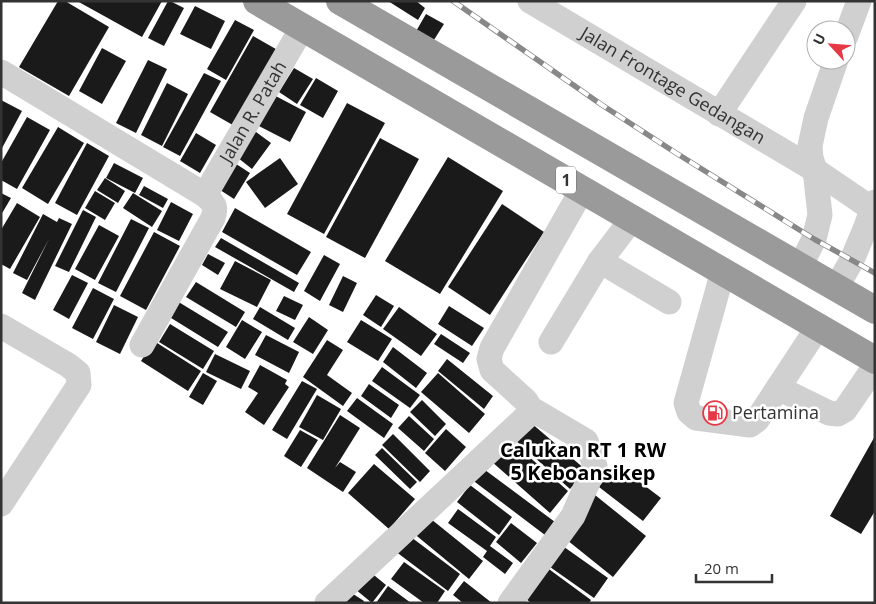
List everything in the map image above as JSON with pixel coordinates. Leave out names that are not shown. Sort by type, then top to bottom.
[{"type":"highway","name":"1","points":[[257,1],[875,360]]},
{"type":"highway","name":"1","points":[[340,1],[875,310]]},
{"type":"highway","points":[[782,305],[800,267]]},
{"type":"highway","points":[[818,327],[836,288]]},
{"type":"street","name":"Jalan Frontage Gedangan","points":[[530,1],[815,170],[874,208]]},
{"type":"street","points":[[719,114],[794,1]]},
{"type":"street","points":[[852,20],[860,1]]},
{"type":"street","name":"Jalan R. Patah","points":[[205,196],[302,28]]},
{"type":"street","points":[[800,267],[814,239],[820,215],[815,170],[810,146],[816,118],[833,70]]},
{"type":"street","points":[[1,72],[205,196],[214,204],[215,212],[212,218],[142,345]]},
{"type":"street","points":[[510,603],[572,516],[595,466],[586,441],[530,408],[526,401],[492,370],[489,359],[492,348],[582,190]]},
{"type":"street","points":[[836,288],[852,260],[874,208]]},
{"type":"street","points":[[552,342],[600,261],[632,219]]},
{"type":"street","points":[[600,261],[669,302]]},
{"type":"street","points":[[722,272],[686,403],[689,412],[696,418],[750,425],[757,420],[818,327]]},
{"type":"street","points":[[1,326],[68,365],[78,373],[79,385],[1,504]]},
{"type":"street","points":[[778,388],[829,413],[838,414],[845,410],[875,366]]},
{"type":"street","points":[[327,603],[526,417],[530,408]]},
{"type":"building","points":[[58,1],[65,1],[109,27],[69,96],[19,67]]},
{"type":"building","points":[[77,1],[162,1],[142,37]]},
{"type":"building","points":[[168,1],[184,8],[164,46],[148,38]]},
{"type":"building","points":[[388,1],[416,1],[425,8],[418,20]]},
{"type":"building","points":[[195,6],[225,21],[211,49],[180,34]]},
{"type":"building","points":[[426,14],[444,24],[432,43],[415,33]]},
{"type":"building","points":[[235,20],[254,30],[226,80],[207,69]]},
{"type":"building","points":[[253,36],[281,52],[238,128],[210,112]]},
{"type":"building","points":[[102,48],[126,61],[102,104],[79,91]]},
{"type":"building","points":[[148,60],[167,69],[136,133],[116,123]]},
{"type":"building","points":[[294,68],[313,79],[297,104],[279,92]]},
{"type":"building","points":[[204,73],[221,81],[180,156],[163,147]]},
{"type":"building","points":[[316,78],[338,91],[323,118],[300,105]]},
{"type":"building","points":[[167,83],[188,94],[162,146],[141,135]]},
{"type":"building","points":[[270,93],[306,112],[290,142],[253,123]]},
{"type":"building","points":[[1,100],[22,111],[1,150]]},
{"type":"building","points":[[347,103],[385,123],[324,234],[287,214]]},
{"type":"building","points":[[27,117],[50,130],[17,189],[1,180],[1,163]]},
{"type":"building","points":[[58,127],[84,143],[48,204],[22,188]]},
{"type":"building","points":[[252,129],[271,143],[252,169],[233,154]]},
{"type":"building","points":[[196,133],[216,145],[200,173],[180,161]]},
{"type":"building","points":[[380,138],[419,159],[365,258],[326,237]]},
{"type":"building","points":[[87,143],[109,156],[77,215],[55,203]]},
{"type":"building","points":[[448,157],[503,191],[440,294],[385,261]]},
{"type":"building","points":[[280,158],[298,184],[265,208],[246,182]]},
{"type":"building","points":[[230,160],[250,173],[234,199],[214,186]]},
{"type":"building","points":[[114,163],[143,178],[135,193],[106,178]]},
{"type":"building","points":[[105,178],[125,191],[118,203],[97,190]]},
{"type":"building","points":[[144,186],[168,199],[163,208],[139,195]]},
{"type":"building","points":[[95,191],[115,203],[105,220],[85,208]]},
{"type":"building","points":[[1,193],[11,198],[1,215]]},
{"type":"building","points":[[133,193],[162,211],[152,227],[123,208]]},
{"type":"building","points":[[171,202],[193,214],[179,241],[157,230]]},
{"type":"building","points":[[17,203],[40,217],[10,269],[1,264],[1,230]]},
{"type":"building","points":[[502,204],[544,232],[490,315],[448,287]]},
{"type":"building","points":[[235,208],[311,252],[297,275],[222,232]]},
{"type":"building","points":[[83,210],[96,217],[69,272],[55,266]]},
{"type":"building","points":[[43,214],[57,222],[59,218],[72,224],[35,300],[22,293],[49,239],[27,280],[13,273]]},
{"type":"building","points":[[131,219],[149,228],[116,292],[98,283]]},
{"type":"building","points":[[99,225],[119,236],[95,280],[75,269]]},
{"type":"building","points":[[154,232],[180,246],[146,310],[120,296]]},
{"type":"building","points":[[221,238],[299,283],[294,292],[215,247]]},
{"type":"building","points":[[208,254],[225,263],[218,275],[202,265]]},
{"type":"building","points":[[324,255],[340,264],[320,301],[304,291]]},
{"type":"building","points":[[235,261],[271,280],[257,307],[220,289]]},
{"type":"building","points":[[72,275],[88,283],[69,319],[53,310]]},
{"type":"building","points":[[343,276],[357,283],[343,312],[329,305]]},
{"type":"building","points":[[196,282],[245,312],[236,327],[186,297]]},
{"type":"building","points":[[93,288],[114,299],[93,339],[72,328]]},
{"type":"building","points":[[376,295],[394,306],[381,327],[363,315]]},
{"type":"building","points":[[284,296],[303,305],[295,320],[276,311]]},
{"type":"building","points":[[172,298],[228,332],[218,347],[163,313]]},
{"type":"building","points":[[114,305],[138,317],[120,354],[96,342]]},
{"type":"building","points":[[449,306],[484,328],[472,346],[438,324]]},
{"type":"building","points":[[260,307],[295,328],[288,340],[253,319]]},
{"type":"building","points":[[399,307],[437,334],[421,356],[383,329]]},
{"type":"building","points":[[309,317],[328,330],[313,354],[293,342]]},
{"type":"building","points":[[242,320],[262,332],[245,359],[226,347]]},
{"type":"building","points":[[361,320],[392,339],[378,361],[347,342]]},
{"type":"building","points":[[170,324],[214,351],[203,369],[159,342]]},
{"type":"building","points":[[441,334],[470,353],[463,363],[434,344]]},
{"type":"building","points":[[266,335],[299,352],[289,373],[255,355]]},
{"type":"building","points":[[327,340],[343,350],[327,375],[352,393],[343,406],[303,377]]},
{"type":"building","points":[[154,341],[201,371],[188,391],[141,361]]},
{"type":"building","points":[[393,347],[427,373],[416,388],[383,362]]},
{"type":"building","points":[[215,354],[250,371],[241,389],[206,372]]},
{"type":"building","points":[[447,359],[493,396],[484,409],[438,371]]},
{"type":"building","points":[[260,365],[287,380],[285,384],[289,387],[264,425],[245,412],[258,393],[248,387]]},
{"type":"building","points":[[382,367],[420,395],[410,408],[372,381]]},
{"type":"building","points":[[203,373],[217,381],[203,405],[189,397]]},
{"type":"building","points":[[438,373],[485,414],[469,433],[421,392]]},
{"type":"building","points":[[302,381],[317,389],[287,439],[272,430]]},
{"type":"building","points":[[369,384],[399,405],[391,418],[361,396]]},
{"type":"building","points":[[317,395],[341,409],[323,440],[299,427]]},
{"type":"building","points":[[357,398],[393,424],[384,438],[347,411]]},
{"type":"building","points":[[422,400],[446,424],[435,436],[410,412]]},
{"type":"building","points":[[340,415],[360,428],[335,468],[340,462],[356,472],[343,492],[307,468]]},
{"type":"building","points":[[409,416],[434,439],[424,451],[398,428]]},
{"type":"building","points":[[530,422],[586,470],[570,489],[515,440]]},
{"type":"building","points":[[446,429],[466,447],[445,471],[425,453]]},
{"type":"building","points":[[300,430],[318,440],[301,467],[284,456]]},
{"type":"building","points":[[393,434],[430,471],[420,482],[382,445]]},
{"type":"building","points":[[875,436],[875,511],[861,534],[830,516]]},
{"type":"building","points":[[510,440],[568,491],[550,513],[491,461]]},
{"type":"building","points":[[382,448],[417,482],[410,489],[375,455]]},
{"type":"building","points":[[374,464],[415,499],[389,529],[348,493]]},
{"type":"building","points":[[616,464],[661,498],[643,521],[599,487]]},
{"type":"building","points":[[481,467],[555,522],[545,535],[471,479]]},
{"type":"building","points":[[470,485],[512,517],[499,535],[457,502]]},
{"type":"building","points":[[595,495],[646,536],[613,577],[562,536]]},
{"type":"building","points":[[458,509],[496,537],[490,546],[513,563],[505,574],[483,557],[487,551],[448,523]]},
{"type":"building","points":[[426,515],[483,561],[469,579],[412,532]]},
{"type":"building","points":[[511,523],[537,543],[521,563],[496,542]]},
{"type":"building","points":[[407,534],[460,574],[448,591],[395,551]]},
{"type":"building","points":[[557,542],[608,578],[594,598],[543,562]]},
{"type":"building","points":[[404,562],[445,591],[437,603],[424,603],[391,579]]},
{"type":"building","points":[[542,564],[591,600],[589,603],[531,603],[520,594]]},
{"type":"building","points":[[369,571],[386,585],[372,603],[355,589]]},
{"type":"building","points":[[464,581],[492,603],[463,603],[453,595]]},
{"type":"building","points":[[388,586],[411,603],[376,603]]},
{"type":"building","points":[[347,590],[364,601],[363,603],[339,603]]},
{"type":"railway","points":[[453,1],[602,105],[676,153],[814,239],[875,273]]},
{"type":"place","name":"Pertamina","points":[[715,413]]},
{"type":"district","name":"Calukan RT 1 RW 5 Keboansikep","points":[[583,462]]}]
